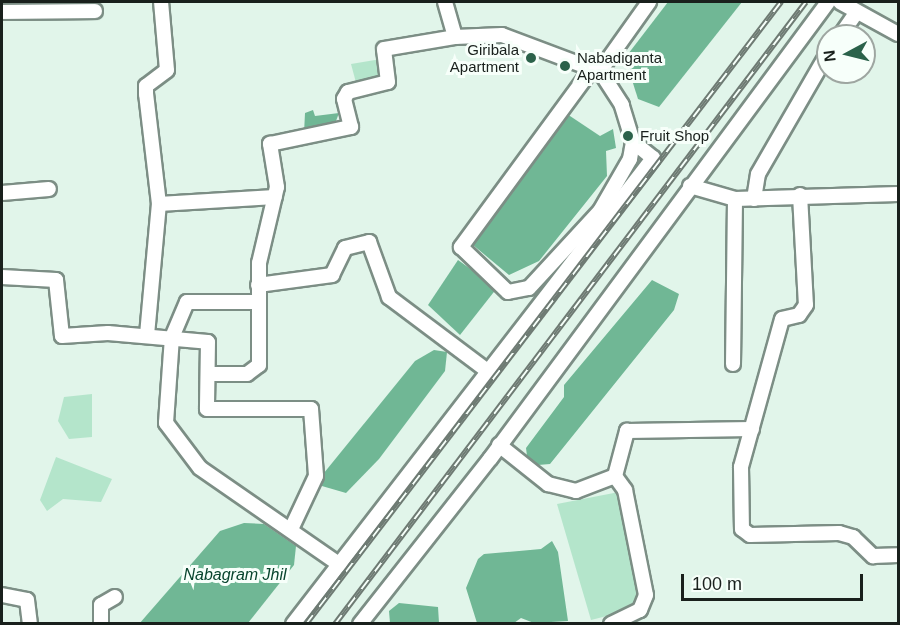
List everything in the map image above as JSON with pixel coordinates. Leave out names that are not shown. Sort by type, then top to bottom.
[{"type":"street","points":[[147,335],[159,204],[146,86],[167,70],[161,2]]},
{"type":"street","points":[[445,2],[455,37]]},
{"type":"street","points":[[208,374],[255,372],[260,352],[258,285],[275,197],[270,144],[351,127],[344,99],[348,92],[388,82],[384,49],[455,37],[502,35],[596,70],[622,105],[633,142],[630,159],[600,211],[529,288],[508,292],[461,247],[596,70],[649,2]]},
{"type":"street","points":[[360,624],[499,445],[828,2]]},
{"type":"street","points":[[840,2],[856,13],[898,34]]},
{"type":"street","points":[[2,12],[95,11]]},
{"type":"street","points":[[848,24],[856,13]]},
{"type":"street","points":[[754,199],[758,174],[816,74]]},
{"type":"street","points":[[293,624],[653,158],[633,142]]},
{"type":"street","points":[[690,186],[735,198],[754,199],[800,195],[898,194]]},
{"type":"street","points":[[2,193],[49,189]]},
{"type":"street","points":[[800,195],[806,305],[799,315],[782,319],[752,429],[740,484],[744,534],[839,532],[853,537],[866,554],[898,555]]},
{"type":"street","points":[[159,204],[275,197]]},
{"type":"street","points":[[733,364],[735,198]]},
{"type":"street","points":[[258,285],[332,275],[345,248],[369,242],[389,297],[489,372]]},
{"type":"street","points":[[2,277],[56,279],[62,336],[147,335],[208,342],[207,409],[311,409],[316,476],[292,527]]},
{"type":"street","points":[[258,302],[187,302],[172,337],[166,423],[200,468],[292,527],[340,565]]},
{"type":"street","points":[[615,476],[627,431],[752,429]]},
{"type":"street","points":[[499,445],[560,489],[576,491],[615,476]]},
{"type":"street","points":[[611,624],[640,610],[646,595],[625,490],[615,476]]},
{"type":"street","points":[[2,595],[27,600],[30,624]]},
{"type":"street","points":[[101,624],[101,605],[115,597]]},
{"type":"shaded area","points":[[381,59],[387,81],[358,90],[351,64]]},
{"type":"shaded area","points":[[92,394],[92,437],[69,439],[58,421],[64,397]]},
{"type":"shaded area","points":[[56,457],[112,479],[101,502],[63,499],[47,511],[40,500]]},
{"type":"shaded area","points":[[619,492],[642,607],[591,620],[557,504]]},
{"type":"water","points":[[668,2],[742,2],[659,107],[638,99],[625,58]]},
{"type":"water","points":[[313,110],[315,116],[339,113],[333,129],[304,133],[305,113]]},
{"type":"water","points":[[567,114],[600,136],[613,129],[616,148],[606,151],[607,176],[539,261],[509,275],[473,245]]},
{"type":"water","points":[[458,260],[497,288],[460,335],[428,305]]},
{"type":"water","points":[[652,280],[679,294],[674,310],[550,464],[538,465],[527,456],[526,448],[564,397],[564,385]]},
{"type":"water","points":[[434,350],[447,352],[445,371],[379,459],[346,493],[315,484],[415,361]]},
{"type":"water","name":"Nabagram Jhil","points":[[244,523],[264,524],[296,546],[294,565],[248,623],[139,624],[220,531]]},
{"type":"water","points":[[552,541],[558,552],[568,621],[534,623],[521,618],[514,623],[477,623],[466,588],[478,559],[484,554],[541,549]]},
{"type":"water","points":[[399,603],[438,607],[439,623],[390,623],[389,611]]},
{"type":"railway","points":[[306,624],[781,2]]},
{"type":"railway","points":[[335,624],[806,2]]},
{"type":"place","name":"Giribala Apartment","points":[[531,58]]},
{"type":"place","name":"Nabadiganta Apartment","points":[[565,66]]},
{"type":"place","name":"Fruit Shop","points":[[628,136]]}]
